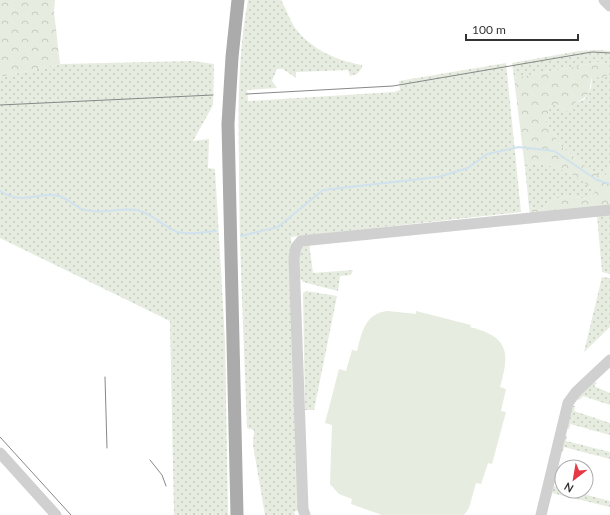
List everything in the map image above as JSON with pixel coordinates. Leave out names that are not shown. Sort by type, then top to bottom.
[{"type":"main road","points":[[237,515],[228,124],[232,57],[238,0]]},
{"type":"street","points":[[604,0],[610,6]]},
{"type":"street","points":[[305,515],[303,509],[294,258],[296,247],[301,241],[610,210]]},
{"type":"street","points":[[541,515],[568,403],[576,392],[610,360]]},
{"type":"street","points":[[0,453],[56,515]]},
{"type":"green space","points":[[0,0],[55,0],[54,11],[60,64],[0,77]]},
{"type":"green space","points":[[248,0],[281,0],[295,28],[309,42],[325,53],[362,65],[362,68],[357,74],[350,76],[348,70],[296,72],[296,78],[283,69],[277,69],[272,81],[277,88],[247,90],[248,101],[394,92],[400,90],[399,81],[506,63],[521,212],[291,237],[300,509],[294,512],[295,515],[265,515],[253,445],[254,430],[247,428],[240,230],[239,82],[242,41]]},
{"type":"green space","points":[[579,51],[610,51],[610,165],[605,177],[601,177],[561,146],[546,122],[550,106],[556,104],[569,113],[575,103],[585,99],[591,88],[592,77],[605,77],[609,72],[609,67],[607,64],[600,62],[514,78],[512,63]]},
{"type":"green space","points":[[193,61],[214,64],[213,105],[193,141],[209,139],[208,168],[215,169],[225,341],[228,515],[174,515],[170,321],[0,238],[0,77],[60,64]]},
{"type":"green space","points":[[600,62],[607,64],[609,67],[609,72],[605,78],[592,77],[587,95],[575,103],[574,109],[569,113],[556,104],[550,106],[546,122],[561,146],[601,177],[605,177],[610,165],[610,206],[530,214],[529,207],[542,209],[550,202],[558,198],[570,197],[586,199],[595,193],[583,181],[559,169],[534,162],[525,168],[514,78]]},
{"type":"green space","points":[[534,162],[551,166],[576,176],[595,193],[587,199],[570,197],[558,198],[550,202],[542,209],[529,207],[525,168]]},
{"type":"green space","points":[[597,215],[610,215],[610,274],[602,272]]},
{"type":"green space","points":[[309,243],[313,273],[353,270],[351,275],[340,276],[338,291],[303,282],[300,278],[299,250]]},
{"type":"green space","points":[[602,277],[610,278],[610,327],[584,352]]},
{"type":"green space","points":[[306,291],[337,296],[314,410],[305,410],[303,293]]},
{"type":"green space","points":[[388,311],[416,314],[416,311],[471,325],[470,327],[493,336],[499,341],[503,348],[505,364],[500,387],[506,389],[501,411],[506,412],[492,464],[488,463],[481,484],[476,483],[469,508],[464,515],[382,515],[351,504],[352,499],[339,494],[330,484],[332,425],[325,423],[339,369],[346,371],[352,350],[357,351],[363,331],[369,320],[374,315]]},
{"type":"green space","points":[[593,381],[597,383],[594,386],[610,393],[610,405],[583,396],[579,400],[575,399]]},
{"type":"green space","points":[[571,405],[575,406],[574,411],[610,423],[610,435],[570,424],[569,429],[565,428]]},
{"type":"green space","points":[[563,435],[567,436],[566,441],[610,452],[610,459],[564,447],[563,452],[559,451]]},
{"type":"green space","points":[[551,480],[554,481],[554,493],[552,493],[551,498],[547,497]]},
{"type":"green space","points":[[594,497],[610,501],[610,507],[577,499],[594,499]]},
{"type":"waterway","points":[[241,236],[278,227],[323,190],[438,177],[468,168],[487,154],[519,147],[554,151],[597,180],[610,184]]},
{"type":"waterway","points":[[0,191],[8,195],[23,198],[44,195],[59,196],[81,209],[92,211],[99,212],[127,209],[140,211],[150,215],[172,230],[182,233],[216,231]]},
{"type":"tram line","points":[[247,94],[393,86],[592,52],[610,53]]},
{"type":"tram line","points":[[0,105],[213,95]]},
{"type":"tram line","points":[[105,377],[107,448]]},
{"type":"tram line","points":[[0,437],[71,515]]},
{"type":"tram line","points":[[150,460],[162,475],[166,486]]}]
